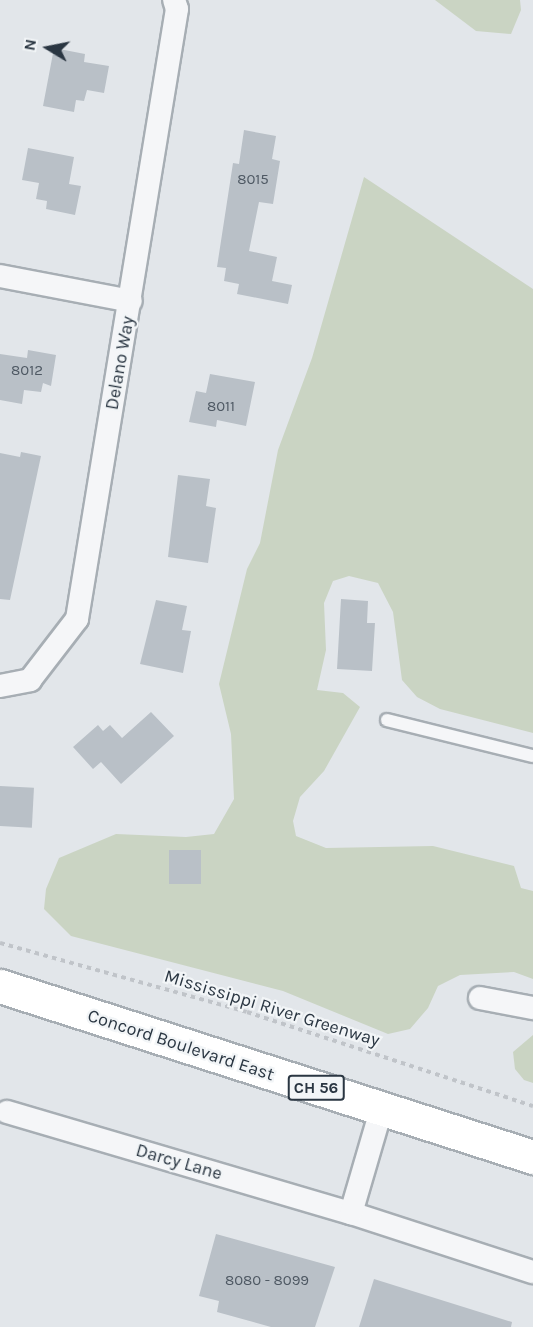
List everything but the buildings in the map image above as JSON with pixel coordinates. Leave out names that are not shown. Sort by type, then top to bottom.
[{"type":"main road","name":"Concord Boulevard East","points":[[0,986],[241,1066],[382,1107],[533,1157]]},
{"type":"street","name":"Delano Way","points":[[0,686],[30,680],[77,619],[131,301],[177,9],[174,0]]},
{"type":"street","points":[[0,276],[131,301]]},
{"type":"street","points":[[480,998],[533,1008]]},
{"type":"street","points":[[351,1213],[382,1107]]},
{"type":"street","name":"Darcy Lane","points":[[7,1112],[351,1213],[533,1272]]},
{"type":"lane","points":[[387,720],[533,756]]},
{"type":"path","name":"Mississippi River Greenway","points":[[0,943],[247,1012],[533,1106]]},
{"type":"green space","points":[[435,0],[520,0],[521,10],[511,34],[476,31]]},
{"type":"green space","points":[[364,177],[533,289],[533,733],[440,709],[417,697],[402,680],[393,612],[378,583],[349,576],[333,581],[324,603],[326,650],[317,690],[343,693],[360,707],[324,771],[300,797],[293,821],[296,836],[326,848],[433,846],[514,866],[521,888],[533,891],[533,979],[514,972],[460,975],[438,986],[428,1008],[410,1029],[388,1034],[283,991],[71,936],[44,909],[46,889],[59,858],[116,834],[186,837],[214,834],[234,799],[231,734],[219,684],[247,569],[260,543],[278,450],[312,358]]},
{"type":"green space","points":[[533,1035],[533,1083],[524,1080],[515,1069],[513,1052]]}]
